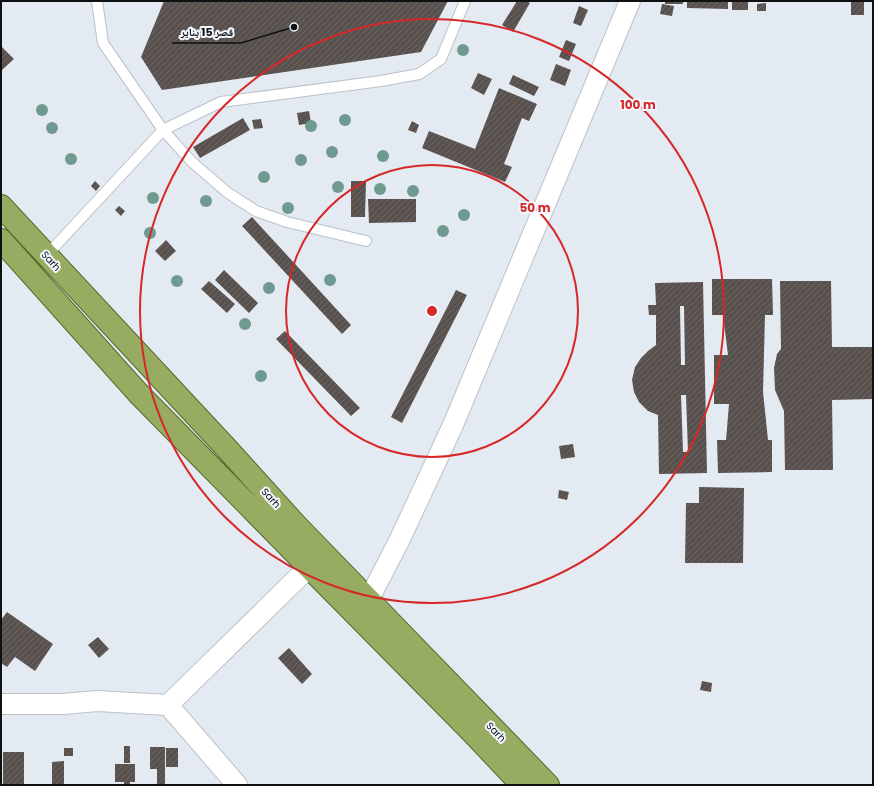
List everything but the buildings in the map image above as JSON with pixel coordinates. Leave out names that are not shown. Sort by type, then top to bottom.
[{"type":"highway","name":"Sarh","points":[[1,206],[295,524],[548,785]]},
{"type":"highway","name":"Sarh","points":[[1,241],[138,393],[472,732],[522,785]]},
{"type":"street","points":[[369,599],[400,539],[453,425],[630,1]]},
{"type":"street","points":[[168,705],[309,567]]},
{"type":"street","points":[[1,704],[63,704],[97,701],[168,705],[237,785]]},
{"type":"lane","points":[[97,1],[103,43],[163,130],[192,162],[228,193],[256,211],[287,222],[366,242]]},
{"type":"lane","points":[[46,256],[163,130],[221,102],[381,81],[419,74],[441,59],[465,1]]},
{"type":"place","name":"قصر 15 يناير","points":[[294,27]]}]
